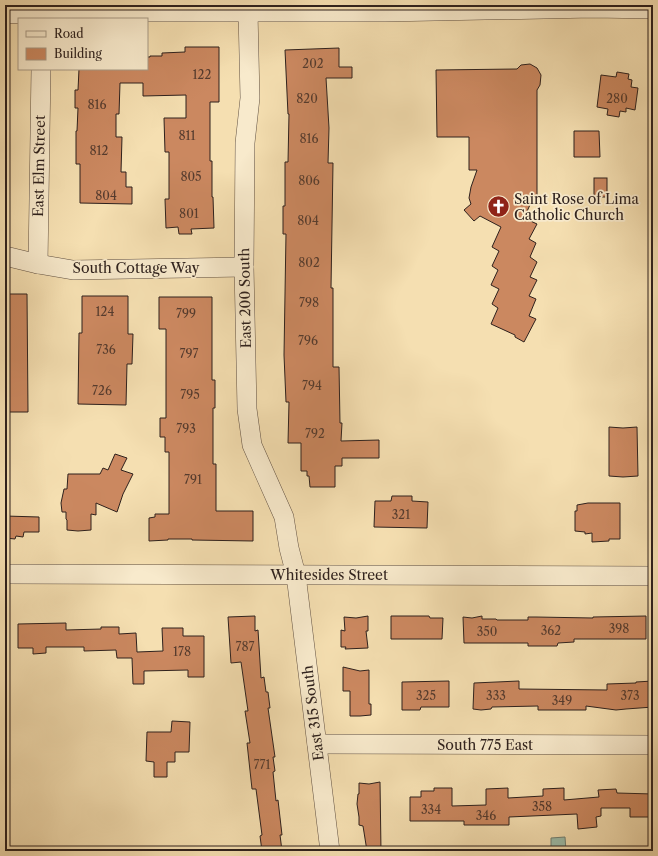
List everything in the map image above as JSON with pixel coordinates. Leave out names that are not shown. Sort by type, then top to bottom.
[{"type":"street","points":[[5,14],[43,12],[377,12],[592,8],[653,9]]},
{"type":"street","name":"East 200 South","points":[[248,12],[250,98],[245,143],[244,267],[247,409],[252,445],[284,517],[289,548],[296,575]]},
{"type":"street","name":"East Elm Street","points":[[38,264],[41,70]]},
{"type":"street","name":"South Cottage Way","points":[[5,256],[73,270],[244,267]]},
{"type":"street","name":"Whitesides Street","points":[[5,574],[653,576]]},
{"type":"street","name":"East 315 South","points":[[296,575],[330,851]]},
{"type":"street","name":"South 775 East","points":[[317,744],[653,745]]},
{"type":"shaded area","points":[[565,837],[566,851],[551,851],[551,838]]},
{"type":"building","points":[[185,47],[219,47],[219,102],[210,102],[210,161],[212,161],[214,228],[191,229],[192,234],[179,234],[178,227],[166,228],[165,199],[169,199],[169,152],[165,152],[164,118],[186,118],[186,95],[143,96],[143,83],[120,83],[119,114],[116,114],[116,137],[122,137],[121,172],[126,172],[126,187],[132,187],[132,204],[80,203],[80,164],[76,164],[78,108],[75,108],[75,90],[78,90],[79,70],[148,70],[148,57],[150,56],[162,56],[162,53],[185,52]]},
{"type":"building","points":[[339,48],[339,67],[352,67],[352,78],[326,78],[329,128],[328,163],[333,163],[331,288],[333,288],[333,367],[339,367],[340,423],[342,423],[341,441],[379,440],[379,458],[342,458],[342,466],[335,466],[335,487],[310,487],[307,471],[301,471],[301,443],[288,443],[289,402],[286,402],[284,355],[286,234],[283,234],[283,206],[285,206],[285,162],[288,162],[289,114],[285,50]]},
{"type":"building","name":"Saint Rose of Lima Catholic Church","points":[[530,64],[537,68],[541,75],[540,85],[537,90],[537,196],[534,196],[524,218],[537,224],[529,239],[536,243],[530,257],[537,262],[530,277],[537,280],[529,296],[536,299],[529,316],[536,319],[524,342],[515,337],[515,335],[491,324],[498,308],[492,304],[499,289],[491,285],[498,270],[492,266],[499,251],[492,247],[501,227],[480,216],[474,221],[464,210],[471,204],[469,198],[477,170],[469,170],[469,137],[437,137],[436,70],[517,69],[521,65]]},
{"type":"building","points":[[617,72],[629,74],[628,79],[632,80],[631,87],[638,88],[635,110],[626,108],[626,112],[620,111],[619,117],[607,115],[608,109],[597,107],[601,75],[616,77]]},
{"type":"building","points":[[574,131],[599,131],[600,157],[574,157]]},
{"type":"building","points":[[594,178],[607,178],[607,197],[594,197]]},
{"type":"building","points":[[5,294],[27,294],[28,412],[5,412]]},
{"type":"building","points":[[82,296],[128,296],[128,334],[133,334],[132,364],[127,364],[126,405],[78,404],[79,333],[82,333]]},
{"type":"building","points":[[159,297],[212,297],[212,380],[215,380],[215,408],[213,408],[213,464],[216,464],[216,511],[253,511],[253,541],[168,539],[149,541],[149,518],[155,517],[155,514],[169,514],[169,452],[165,452],[165,437],[160,437],[160,418],[166,418],[166,329],[159,329]]},
{"type":"building","points":[[609,427],[637,427],[638,476],[609,476]]},
{"type":"building","points":[[115,454],[127,458],[121,470],[133,474],[123,494],[117,512],[96,503],[96,515],[91,514],[91,530],[67,530],[66,512],[62,512],[61,503],[64,489],[67,489],[68,474],[100,474],[103,468],[108,470]]},
{"type":"building","points":[[392,496],[412,496],[412,501],[428,502],[427,528],[374,527],[375,501],[391,501]]},
{"type":"building","points":[[588,503],[620,503],[620,539],[592,542],[592,533],[585,534],[585,532],[575,531],[575,511],[577,511],[577,505]]},
{"type":"building","points":[[5,516],[39,517],[39,532],[24,532],[23,537],[16,536],[15,539],[5,538]]},
{"type":"building","points":[[255,616],[255,631],[258,630],[261,678],[264,677],[270,708],[268,708],[275,757],[273,757],[275,771],[273,772],[282,835],[280,835],[282,851],[262,851],[260,836],[262,835],[256,789],[252,789],[247,743],[250,743],[245,711],[248,711],[241,662],[231,663],[228,617]]},
{"type":"building","points":[[368,616],[368,631],[366,631],[368,648],[345,649],[346,647],[341,647],[341,630],[345,631],[344,617],[356,618]]},
{"type":"building","points":[[391,616],[429,616],[430,618],[443,618],[442,639],[391,639]]},
{"type":"building","points":[[482,616],[482,619],[528,620],[528,617],[593,618],[646,616],[646,639],[574,639],[574,642],[558,643],[557,646],[528,646],[528,643],[464,643],[463,617],[472,618]]},
{"type":"building","points":[[66,623],[66,630],[119,627],[119,634],[136,633],[137,652],[163,651],[162,628],[183,628],[183,636],[204,636],[204,677],[188,677],[188,670],[144,671],[144,684],[133,684],[132,658],[117,658],[116,650],[84,651],[84,647],[46,647],[46,653],[33,654],[33,648],[18,648],[18,624]]},
{"type":"building","points":[[343,667],[360,671],[369,670],[369,704],[371,704],[371,715],[350,716],[350,691],[343,691]]},
{"type":"building","points":[[449,681],[449,707],[421,707],[420,710],[402,710],[402,682]]},
{"type":"building","points":[[519,681],[519,689],[607,690],[607,684],[653,681],[653,707],[616,710],[586,706],[586,710],[538,710],[538,706],[492,707],[491,709],[481,710],[473,709],[474,683]]},
{"type":"building","points":[[172,721],[190,722],[189,752],[175,752],[175,762],[167,762],[167,777],[154,777],[154,762],[146,761],[147,732],[171,732]]},
{"type":"building","points":[[380,782],[381,851],[367,851],[363,826],[359,825],[357,804],[359,783],[369,784]]},
{"type":"building","points":[[434,788],[452,788],[452,806],[486,805],[486,789],[508,788],[508,798],[543,796],[543,789],[564,788],[564,800],[599,797],[598,790],[616,789],[617,793],[653,794],[653,817],[630,817],[630,808],[601,808],[601,816],[596,817],[597,827],[578,829],[577,814],[509,817],[509,825],[464,825],[464,821],[410,821],[410,797],[421,797],[421,791],[434,791]]},
{"type":"place","name":"Saint Rose of Lima Catholic Church","points":[[498,207]]}]
